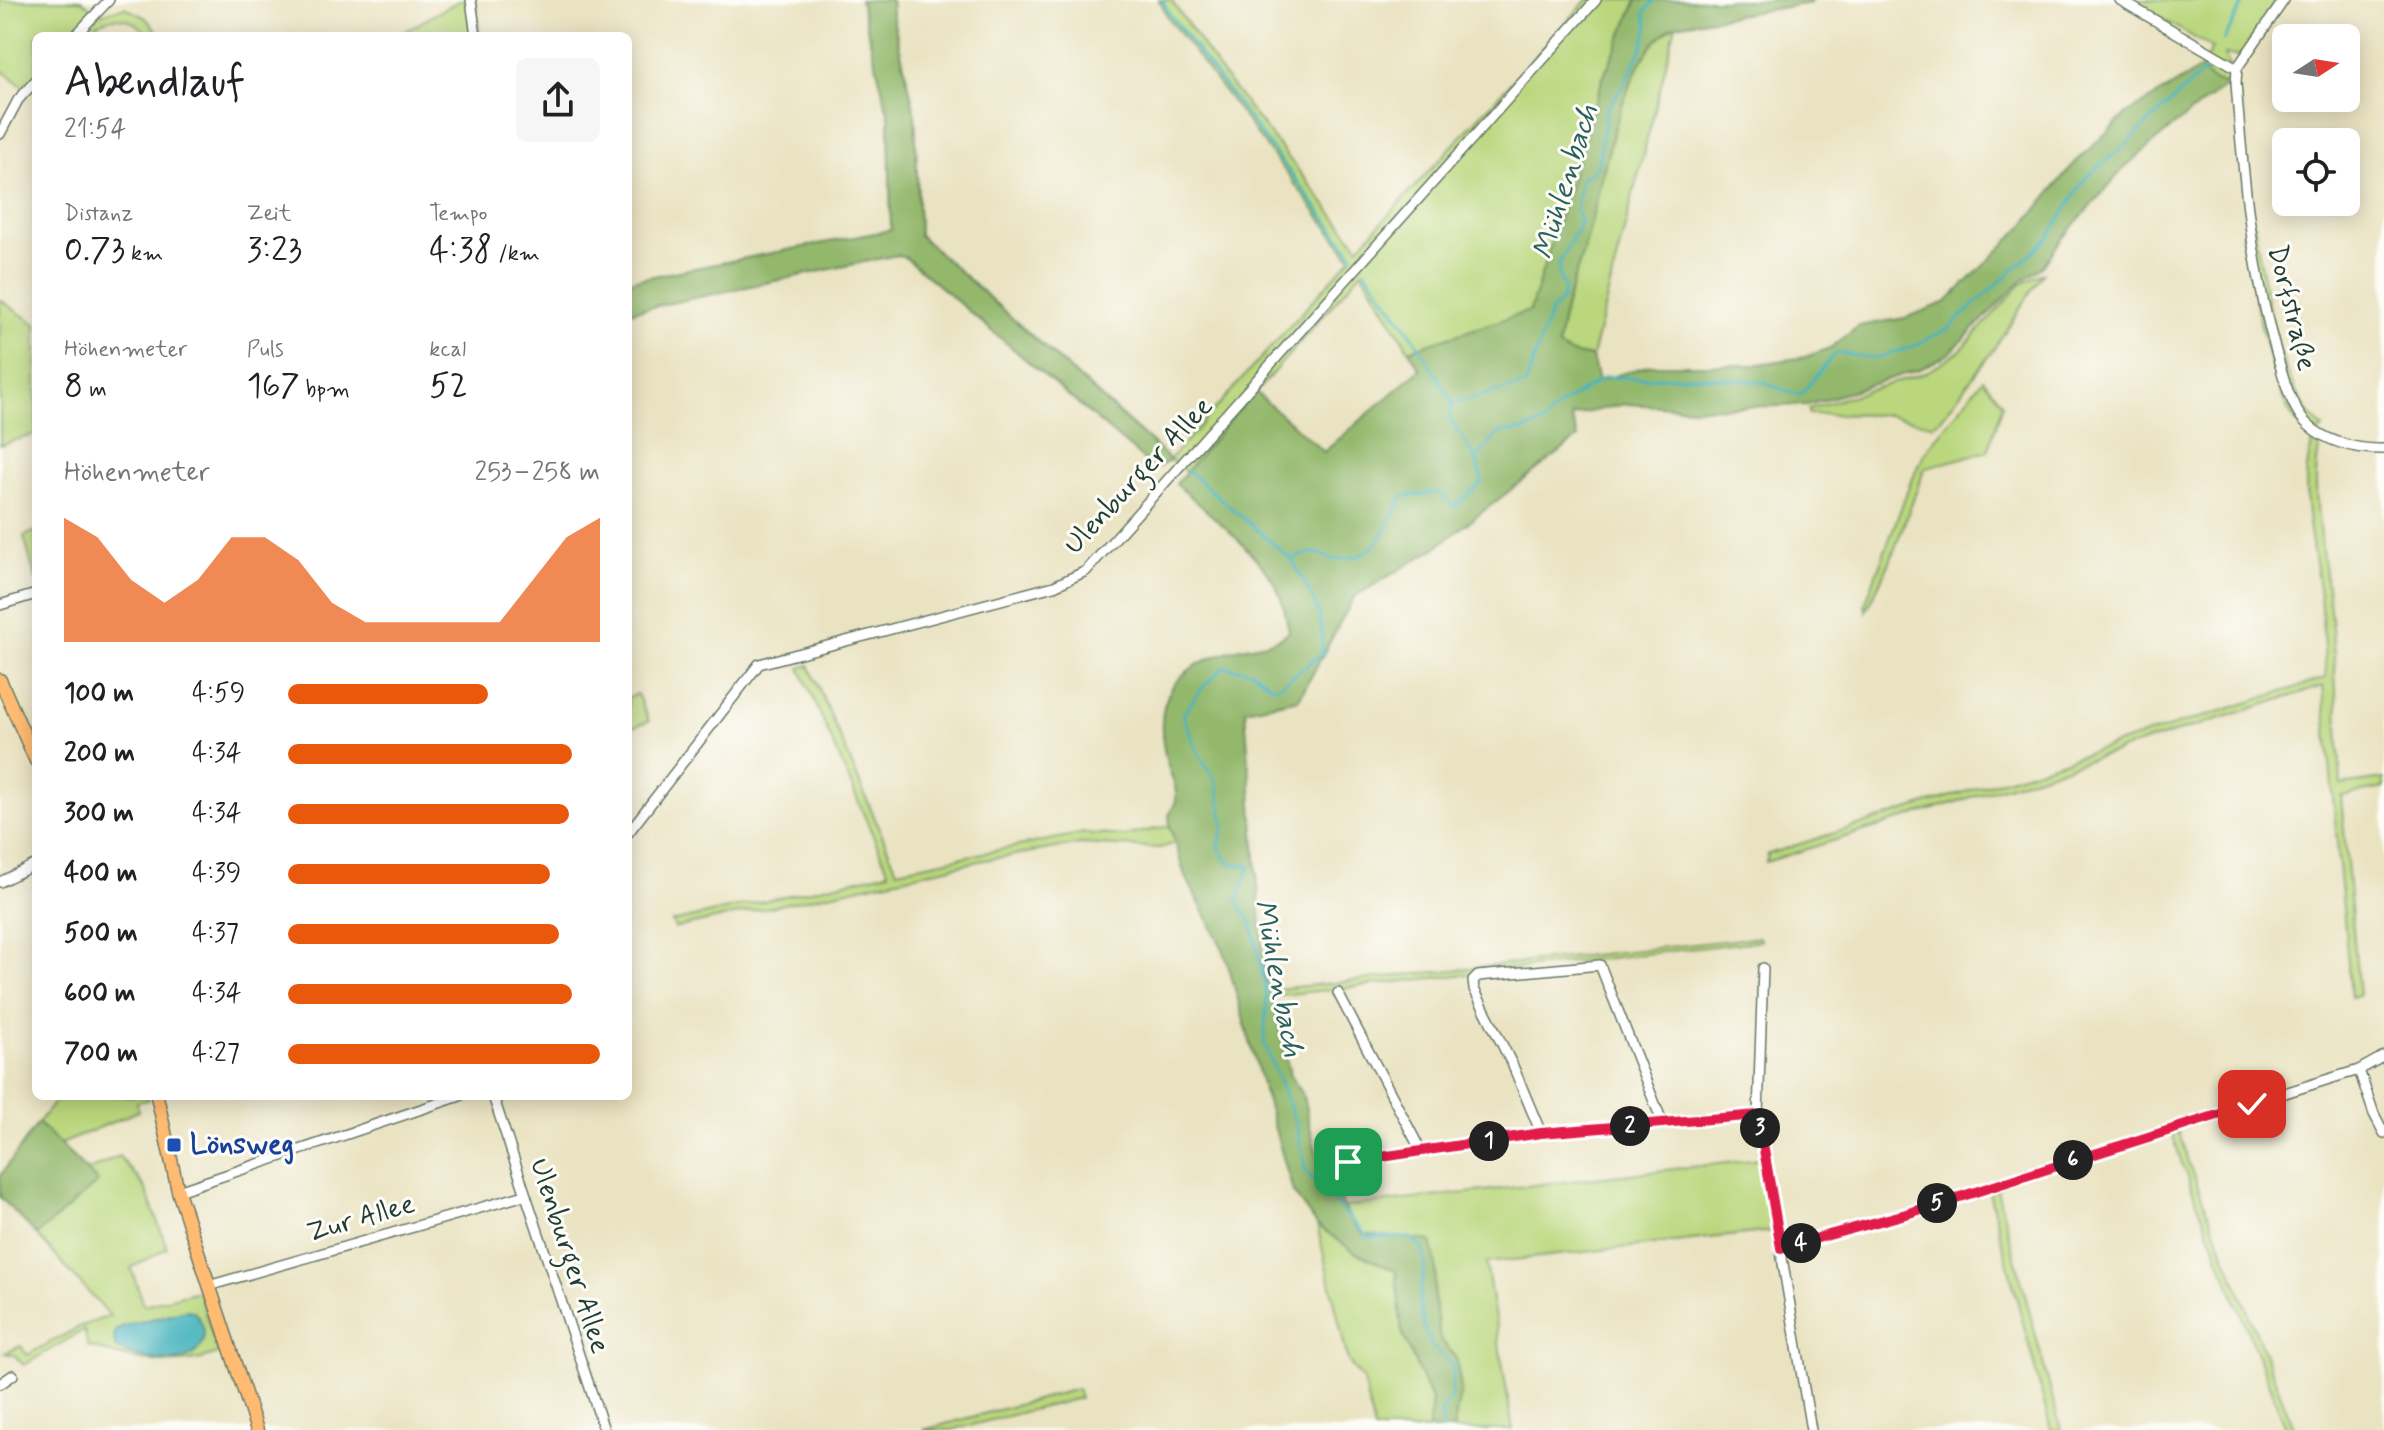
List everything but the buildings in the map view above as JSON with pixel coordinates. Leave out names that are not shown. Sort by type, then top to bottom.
[{"type":"main road","points":[[0,680],[32,752]]},
{"type":"main road","points":[[158,1100],[178,1191],[257,1430]]},
{"type":"street","points":[[79,32],[109,0]]},
{"type":"street","points":[[471,0],[475,32]]},
{"type":"street","name":"Ulenburger Allee","points":[[632,828],[759,664],[1054,586],[1086,571],[1596,0]]},
{"type":"street","points":[[2120,0],[2237,68],[2284,0]]},
{"type":"street","name":"Dorfstraße","points":[[2237,68],[2239,122],[2254,259],[2265,316],[2293,401],[2302,419],[2322,434],[2353,448],[2384,449]]},
{"type":"street","points":[[0,134],[18,100],[32,84]]},
{"type":"street","points":[[0,605],[32,595]]},
{"type":"street","points":[[0,882],[32,866]]},
{"type":"street","points":[[1541,1133],[1513,1066],[1474,989],[1473,981],[1478,976],[1600,965],[1663,1124]]},
{"type":"street","points":[[1763,968],[1758,1115],[1811,1430]]},
{"type":"street","points":[[1338,993],[1421,1151]]},
{"type":"street","points":[[1781,1248],[1906,1214],[2359,1070],[2384,1056]]},
{"type":"street","points":[[2359,1070],[2384,1133]]},
{"type":"street","points":[[178,1191],[448,1100]]},
{"type":"street","name":"Ulenburger Allee","points":[[494,1100],[604,1430]]},
{"type":"street","points":[[1342,1189],[1341,1172],[1348,1162],[1541,1133],[1758,1115]]},
{"type":"street","name":"Zur Allee","points":[[208,1286],[525,1195]]},
{"type":"street","points":[[0,1384],[13,1375]]},
{"type":"green space","points":[[0,0],[81,0],[99,14],[125,7],[146,18],[158,32],[145,32],[125,19],[116,18],[99,23],[87,32],[32,32],[30,92],[0,69]]},
{"type":"green space","points":[[460,0],[475,0],[479,32],[404,32]]},
{"type":"green space","points":[[860,0],[891,0],[915,113],[919,235],[1170,459],[1351,258],[1168,18],[1159,0],[1171,0],[1223,75],[1359,247],[1587,0],[1637,0],[1603,78],[1530,311],[1409,350],[1362,271],[1186,472],[1170,460],[1155,469],[906,258],[897,255],[632,311],[632,280],[891,230],[889,116]]},
{"type":"green space","points":[[860,0],[891,0],[915,113],[919,235],[1170,460],[1155,469],[906,258],[897,255],[632,311],[632,280],[891,230],[889,116]]},
{"type":"green space","points":[[1637,0],[1811,0],[1810,3],[1676,25],[1657,40],[1641,62],[1617,120],[1588,235],[1566,304],[1558,347],[1592,357],[1598,381],[1650,365],[1752,365],[1805,357],[1830,348],[1859,326],[1905,318],[1947,302],[2026,223],[2071,167],[2125,115],[2200,69],[2212,80],[2227,85],[2124,168],[2060,241],[2043,266],[2019,283],[1949,354],[1920,369],[1808,405],[1693,408],[1625,404],[1571,416],[1578,438],[1434,549],[1354,597],[1299,699],[1245,710],[1265,979],[1271,987],[1290,1075],[1302,1093],[1317,1155],[1352,1222],[1363,1234],[1431,1241],[1436,1266],[1434,1296],[1440,1339],[1456,1357],[1461,1389],[1453,1430],[1428,1430],[1432,1402],[1402,1332],[1396,1271],[1356,1253],[1317,1225],[1293,1192],[1224,951],[1184,873],[1170,826],[1169,816],[1176,793],[1167,763],[1162,720],[1165,702],[1172,688],[1183,675],[1215,656],[1271,642],[1289,631],[1281,599],[1270,575],[1231,533],[1176,484],[1254,391],[1324,452],[1420,369],[1409,350],[1530,311],[1603,78]]},
{"type":"green space","points":[[2130,0],[2278,0],[2244,52],[2237,56],[2225,55],[2230,69],[2227,85],[2212,80],[2200,69],[2212,48]]},
{"type":"green space","points":[[1676,25],[1592,357],[1569,353],[1558,347],[1560,333],[1617,120],[1641,62],[1657,40]]},
{"type":"green space","points":[[2254,222],[2275,332],[2294,388],[2307,411],[2323,428],[2316,436],[2300,426],[2290,412],[2271,365],[2242,235]]},
{"type":"green space","points":[[2044,272],[1991,353],[1933,425],[1890,415],[1809,414],[1809,409],[1925,373],[1960,351],[2020,285]]},
{"type":"green space","points":[[0,300],[32,321],[32,435],[0,445]]},
{"type":"green space","points":[[1983,379],[2003,403],[1988,451],[1925,468],[1889,564],[1866,611],[1865,604],[1924,454]]},
{"type":"green space","points":[[2316,436],[2322,441],[2316,478],[2317,502],[2331,618],[2341,785],[2384,779],[2384,788],[2341,796],[2359,995],[2351,997],[2323,686],[1766,862],[1768,854],[2326,678],[2320,597],[2306,493],[2310,453]]},
{"type":"green space","points":[[32,533],[32,566],[24,536]]},
{"type":"green space","points":[[809,665],[897,870],[1084,833],[1124,836],[1170,826],[1175,843],[1160,848],[1080,844],[979,861],[675,928],[672,922],[889,872],[800,668]]},
{"type":"green space","points":[[637,694],[649,721],[632,727],[632,696]]},
{"type":"green space","points":[[1759,937],[1760,941],[1273,996],[1272,992],[1277,989]]},
{"type":"green space","points":[[56,1100],[149,1100],[137,1102],[138,1111],[59,1145],[38,1123]]},
{"type":"green space","points":[[38,1123],[98,1182],[37,1235],[0,1197],[0,1176]]},
{"type":"green space","points":[[2179,1132],[2188,1162],[2295,1430],[2287,1430],[2182,1164],[2172,1133]]},
{"type":"green space","points":[[119,1156],[145,1187],[167,1248],[131,1268],[144,1305],[198,1291],[218,1354],[185,1362],[136,1359],[88,1346],[84,1330],[24,1365],[14,1355],[5,1353],[21,1346],[27,1355],[81,1326],[110,1316],[37,1235],[98,1182],[87,1171]]},
{"type":"green space","points":[[1760,1159],[1772,1231],[1486,1263],[1513,1430],[1453,1430],[1461,1389],[1456,1357],[1440,1340],[1434,1296],[1436,1266],[1363,1234],[1343,1207]]},
{"type":"green space","points":[[1996,1186],[2061,1430],[2051,1430],[1988,1188]]},
{"type":"green space","points":[[1317,1225],[1356,1253],[1396,1271],[1402,1332],[1432,1402],[1428,1430],[1374,1430],[1363,1380],[1348,1361]]},
{"type":"green space","points":[[1077,1389],[1080,1398],[951,1430],[923,1430]]},
{"type":"water","points":[[186,1310],[193,1311],[200,1319],[204,1336],[202,1344],[191,1356],[171,1361],[157,1360],[116,1348],[115,1331],[123,1326]]},
{"type":"waterway","points":[[1162,0],[1170,15],[1353,255]]},
{"type":"waterway","name":"Mühlenbach","points":[[1443,1430],[1441,1411],[1451,1398],[1454,1367],[1431,1345],[1424,1327],[1419,1300],[1425,1263],[1422,1247],[1411,1238],[1368,1237],[1306,1172],[1297,1126],[1264,1042],[1267,997],[1252,924],[1237,900],[1250,866],[1228,863],[1219,846],[1224,825],[1217,783],[1198,753],[1183,715],[1201,689],[1224,667],[1252,671],[1271,686],[1279,686],[1322,654],[1319,615],[1291,559],[1313,553],[1333,559],[1360,555],[1378,542],[1402,497],[1438,492],[1454,507],[1482,482],[1476,459],[1449,417],[1453,403],[1525,385],[1551,311],[1562,300],[1564,287],[1559,276],[1559,264],[1580,224],[1576,207],[1581,179],[1597,168],[1607,109],[1642,49],[1648,27],[1645,12],[1655,0]]},
{"type":"waterway","points":[[2224,40],[2245,0]]},
{"type":"waterway","points":[[1476,459],[1500,432],[1523,431],[1543,423],[1560,405],[1605,377],[1691,376],[1761,382],[1800,395],[1836,353],[1877,358],[1914,346],[1949,328],[2049,237],[2086,177],[2212,64]]},
{"type":"waterway","points":[[1365,270],[1414,338],[1453,403]]},
{"type":"waterway","points":[[1188,471],[1291,559]]},
{"type":"place","name":"Lönsweg","points":[[174,1145]]},
{"type":"route","points":[[1348,1162],[1541,1133],[1758,1115],[1781,1248],[1906,1214],[2252,1104]]}]
